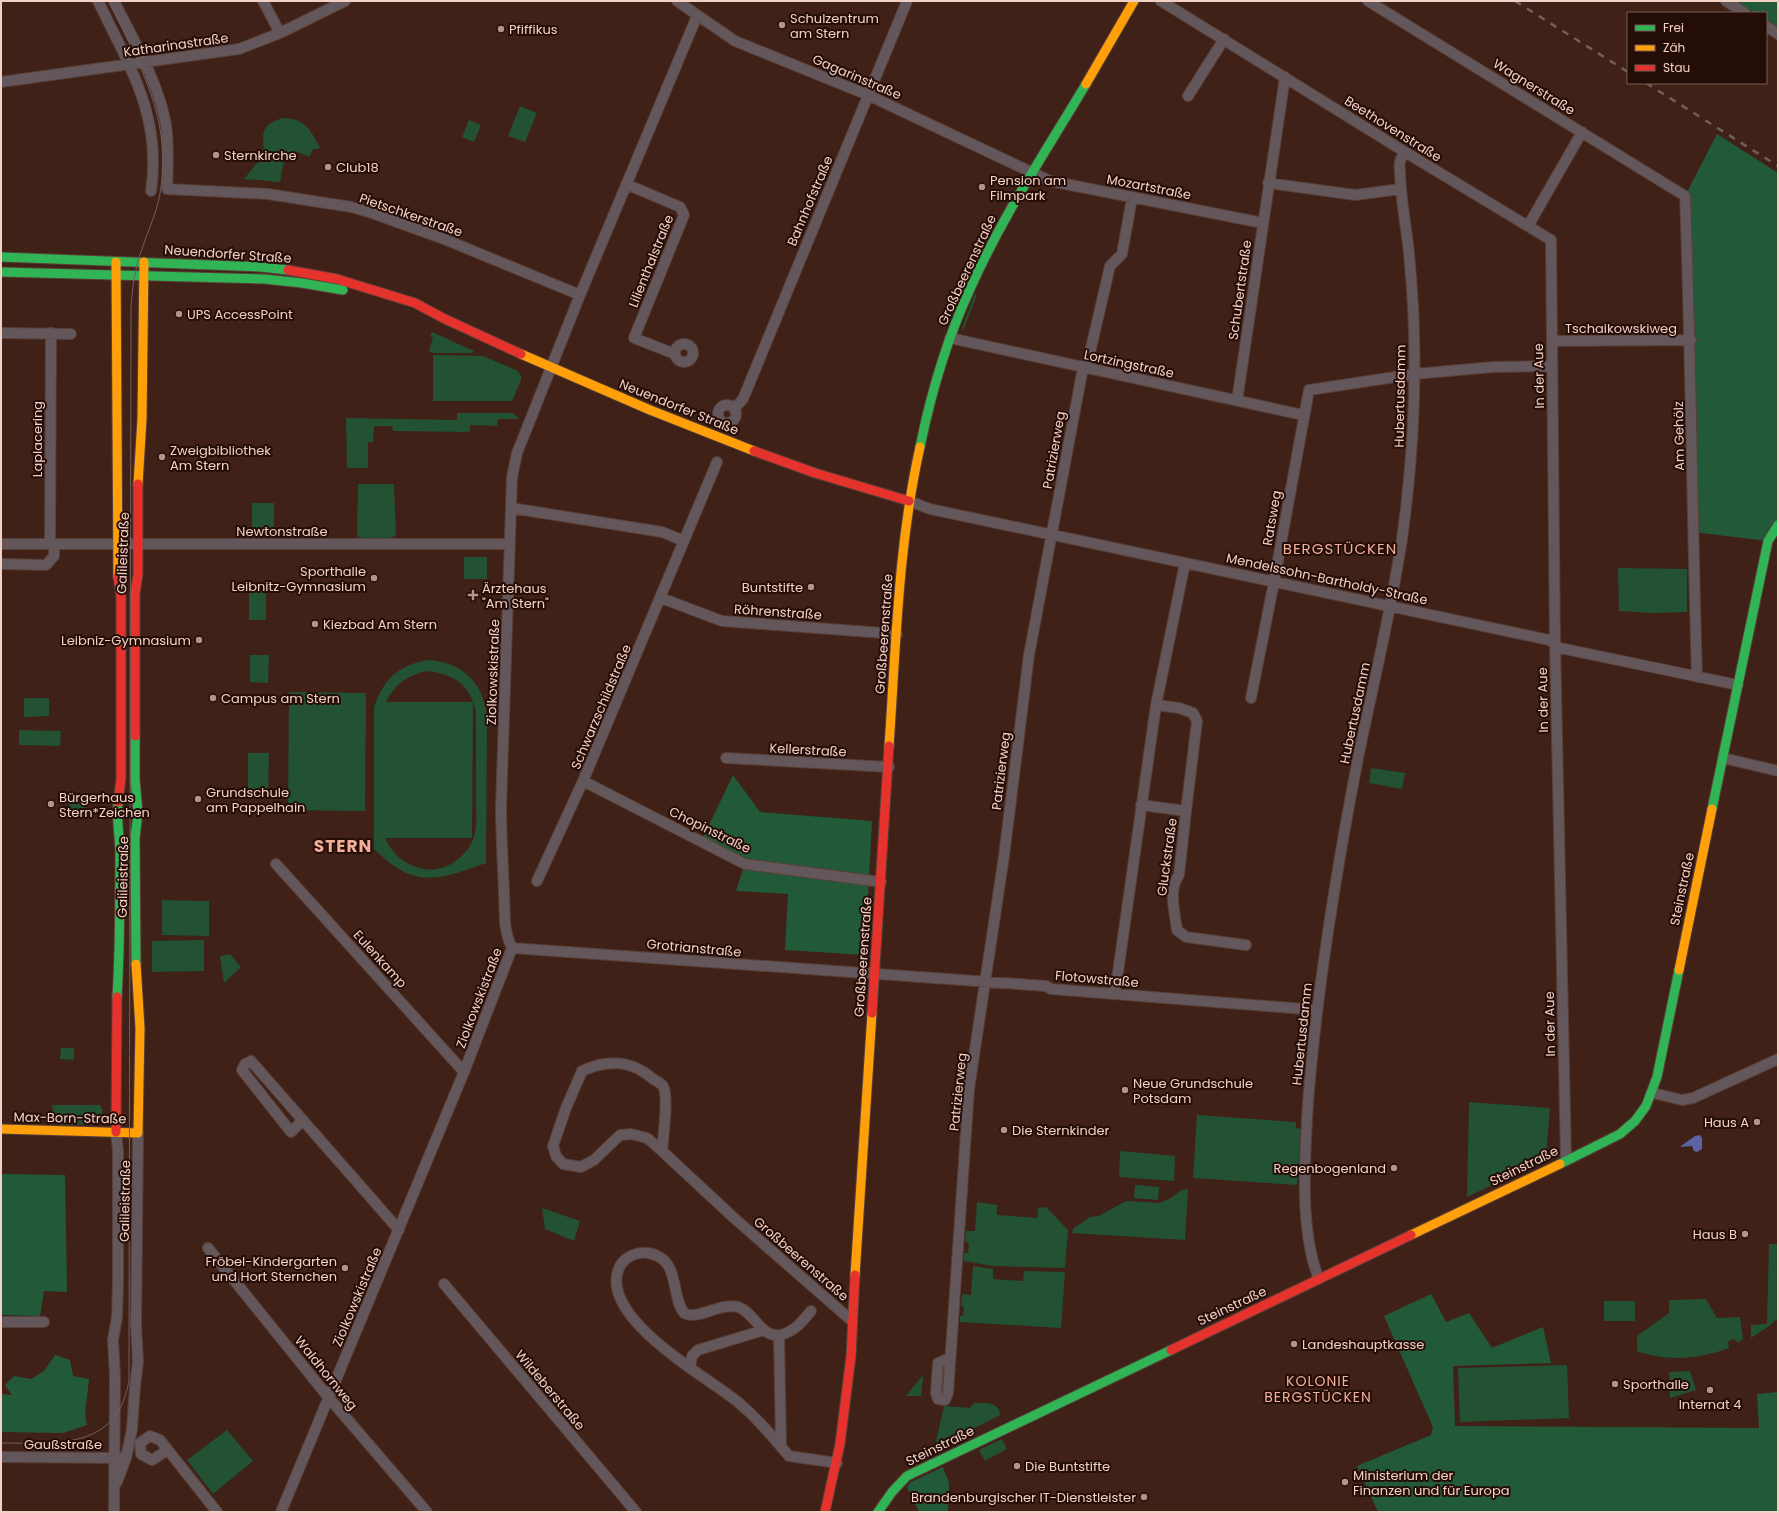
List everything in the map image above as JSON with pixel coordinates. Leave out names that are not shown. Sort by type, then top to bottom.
[{"type":"street","points":[[98,1],[143,95],[151,126],[154,156],[151,191]]},
{"type":"street","points":[[114,1],[144,63]]},
{"type":"street","points":[[263,1],[280,32]]},
{"type":"street","name":"Katharinastraße","points":[[1,82],[239,49],[280,32],[345,1]]},
{"type":"street","name":"Gagarinstraße","points":[[677,1],[735,41],[868,95],[1031,172]]},
{"type":"street","name":"Bahnhofstraße","points":[[734,409],[743,399],[907,1]]},
{"type":"street","name":"Großbeerenstraße","points":[[825,1512],[837,1463],[851,1356],[852,1321],[901,566],[909,501],[921,441],[950,338],[983,260],[1031,172],[1092,74],[1134,1]]},
{"type":"street","name":"Beethovenstraße","points":[[1161,1],[1405,152],[1551,240]]},
{"type":"street","name":"Wagnerstraße","points":[[1368,1],[1686,196]]},
{"type":"street","points":[[1726,1],[1743,12]]},
{"type":"street","points":[[551,368],[626,184],[697,16]]},
{"type":"street","points":[[1767,27],[1778,34]]},
{"type":"street","points":[[1188,96],[1224,39]]},
{"type":"street","name":"Pietschkerstraße","points":[[144,63],[157,93],[166,125],[169,160],[167,189],[176,191],[268,194],[372,213],[444,239],[580,295]]},
{"type":"street","name":"Schubertstraße","points":[[1237,401],[1268,183],[1285,77]]},
{"type":"street","points":[[1528,226],[1582,132]]},
{"type":"street","name":"Hubertusdamm","points":[[1319,1279],[1313,1265],[1307,1221],[1305,1187],[1307,1120],[1312,1053],[1337,872],[1402,541],[1414,428],[1415,374],[1410,266],[1400,189],[1400,162],[1405,152]]},
{"type":"street","name":"Mozartstraße","points":[[1031,172],[1050,181],[1263,222]]},
{"type":"street","points":[[1268,183],[1355,195],[1400,189]]},
{"type":"street","name":"Lilienthalstraße","points":[[626,184],[680,206],[684,215],[634,338],[675,354]]},
{"type":"street","name":"Am Gehölz","points":[[1686,196],[1691,340],[1693,532],[1697,677]]},
{"type":"street","name":"Patrizierweg","points":[[950,1358],[969,1089],[1004,856],[1028,663],[1082,373],[1088,361],[1110,266],[1122,254],[1132,198]]},
{"type":"street","name":"In der Aue","points":[[1551,240],[1555,644],[1566,1160]]},
{"type":"street","name":"Neuendorfer Straße","points":[[1,257],[260,267],[310,273],[337,279],[389,293],[415,303],[445,319],[551,368],[725,440],[815,473],[909,501]]},
{"type":"street","name":"Galileistraße","points":[[114,1512],[115,1376],[113,1340],[117,1317],[118,1282],[116,1013],[120,945],[120,840],[117,811],[121,779],[121,597],[118,574],[119,498],[117,449],[116,262]]},
{"type":"street","name":"Galileistraße","points":[[114,1489],[126,1458],[132,1429],[139,1357],[136,1325],[140,1028],[135,944],[135,838],[138,813],[135,779],[135,594],[138,574],[137,499],[142,419],[144,262]]},
{"type":"street","name":"Neuendorfer Straße","points":[[1,272],[264,279],[302,283],[336,288],[445,319]]},
{"type":"street","points":[[1,333],[71,334]]},
{"type":"street","name":"Laplacering","points":[[51,333],[52,544]]},
{"type":"street","name":"Lortzingstraße","points":[[950,338],[1303,415]]},
{"type":"street","name":"Tschaikowskiweg","points":[[1552,341],[1691,340]]},
{"type":"street","points":[[1415,374],[1493,367],[1552,366]]},
{"type":"street","name":"Ziolkowskistraße","points":[[281,1512],[464,1072],[512,948],[505,930],[501,853],[501,807],[512,477],[517,453],[551,368]]},
{"type":"street","name":"Ratsweg","points":[[1251,698],[1274,582],[1303,415],[1309,390],[1415,374]]},
{"type":"street","name":"Schwarzschildstraße","points":[[537,881],[583,781],[717,462]]},
{"type":"street","name":"Mendelssohn-Bartholdy-Straße","points":[[909,501],[930,509],[1390,605],[1549,640],[1560,648],[1738,685]]},
{"type":"street","points":[[511,508],[662,532],[684,541]]},
{"type":"street","name":"Steinstraße","points":[[878,1512],[892,1492],[907,1476],[1610,1140],[1628,1128],[1643,1112],[1653,1092],[1768,541],[1778,525]]},
{"type":"street","name":"Newtonstraße","points":[[1,544],[510,544]]},
{"type":"street","points":[[1,564],[46,564],[54,556],[52,544]]},
{"type":"street","points":[[1115,993],[1140,805],[1156,705],[1185,563]]},
{"type":"street","name":"Röhrenstraße","points":[[661,598],[722,621],[897,634]]},
{"type":"street","name":"Gluckstraße","points":[[1156,705],[1179,708],[1193,712],[1197,721],[1179,875],[1175,879],[1173,897],[1177,930],[1186,938],[1246,945]]},
{"type":"street","name":"Kellerstraße","points":[[726,758],[889,768]]},
{"type":"street","points":[[1723,758],[1778,771]]},
{"type":"street","name":"Chopinstraße","points":[[583,781],[745,864],[881,882]]},
{"type":"street","name":"Gluckstraße","points":[[1140,805],[1186,811]]},
{"type":"street","name":"Eulenkamp","points":[[276,864],[464,1072]]},
{"type":"street","name":"Grotrianstraße","points":[[512,948],[874,975]]},
{"type":"street","name":"Flotowstraße","points":[[874,975],[1046,986],[1051,989],[1317,1010]]},
{"type":"street","points":[[1653,1092],[1682,1100],[1693,1098],[1778,1059]]},
{"type":"street","points":[[303,1120],[291,1132],[242,1070],[245,1064],[251,1061],[303,1120],[399,1230]]},
{"type":"street","name":"Großbeerenstraße","points":[[662,1151],[666,1096],[663,1086],[644,1071],[630,1065],[614,1063],[597,1064],[582,1071],[566,1108],[554,1146],[556,1156],[563,1164],[581,1167],[594,1160],[620,1135],[631,1134],[647,1138],[734,1218],[852,1321]]},
{"type":"street","name":"Max-Born-Straße","points":[[1,1130],[138,1133]]},
{"type":"street","name":"Waldhornweg","points":[[208,1248],[329,1398],[427,1512]]},
{"type":"street","points":[[811,1311],[797,1328],[779,1335],[764,1330],[749,1313],[738,1307],[725,1306],[694,1315],[687,1314],[682,1310],[669,1266],[661,1258],[643,1252],[634,1254],[620,1266],[616,1279],[621,1302],[637,1323],[654,1341],[738,1401],[759,1420],[789,1456],[837,1463]]},
{"type":"street","name":"Wildeberstraße","points":[[444,1284],[636,1512]]},
{"type":"street","points":[[1,1322],[44,1322]]},
{"type":"street","points":[[690,1367],[692,1356],[698,1350],[764,1330]]},
{"type":"street","points":[[779,1335],[781,1447]]},
{"type":"street","points":[[168,1450],[217,1512]]},
{"type":"street","name":"Gaußstraße","points":[[1,1457],[126,1458]]},
{"type":"green space","points":[[1735,1],[1778,1],[1778,28],[1767,22],[1767,12],[1752,12]]},
{"type":"green space","points":[[520,106],[537,113],[525,142],[508,136]]},
{"type":"green space","points":[[283,118],[296,120],[306,126],[320,148],[313,149],[309,157],[298,152],[284,160],[280,182],[244,179],[255,165],[265,157],[263,137],[266,128],[275,121]]},
{"type":"green space","points":[[469,120],[481,125],[474,142],[462,137]]},
{"type":"green space","points":[[1717,134],[1778,173],[1778,525],[1768,541],[1693,532],[1685,196]]},
{"type":"green space","points":[[975,294],[977,295],[963,331],[962,328]]},
{"type":"green space","points":[[432,332],[474,351],[472,353],[433,353],[429,351],[433,337],[430,336]]},
{"type":"green space","points":[[433,355],[483,356],[518,371],[521,376],[521,380],[512,401],[433,401]]},
{"type":"green space","points":[[457,413],[513,413],[520,419],[498,419],[497,426],[470,425],[470,432],[393,431],[392,426],[374,426],[373,442],[368,442],[368,468],[347,468],[346,418],[457,420]]},
{"type":"green space","points":[[358,484],[394,484],[396,535],[383,540],[366,539],[357,536]]},
{"type":"green space","points":[[252,503],[274,503],[274,537],[252,537]]},
{"type":"green space","points":[[464,557],[487,557],[487,579],[464,579]]},
{"type":"green space","points":[[1618,568],[1687,569],[1687,612],[1653,613],[1619,611]]},
{"type":"green space","points":[[249,590],[266,590],[266,620],[249,620]]},
{"type":"green space","points":[[250,655],[269,655],[268,683],[250,682]]},
{"type":"green space","points":[[427,660],[450,665],[460,669],[475,683],[480,692],[487,715],[486,863],[464,871],[432,878],[410,874],[399,869],[374,849],[374,707],[387,681],[407,666]],"holes":[[[427,671],[445,675],[459,682],[470,694],[473,702],[386,702],[398,685],[414,675]],[[473,702],[476,712],[476,830],[473,840],[465,853],[453,863],[439,869],[424,869],[411,865],[396,854],[385,838],[472,838]]]},
{"type":"green space","points":[[289,692],[366,693],[365,811],[288,810]]},
{"type":"green space","points":[[24,698],[49,698],[49,716],[24,717]]},
{"type":"green space","points":[[19,730],[61,731],[60,746],[19,745]]},
{"type":"green space","points":[[248,753],[269,753],[268,793],[248,793]]},
{"type":"green space","points":[[1371,768],[1405,773],[1402,789],[1369,783]]},
{"type":"green space","points":[[733,775],[760,812],[872,821],[865,955],[785,950],[788,894],[736,891],[746,860],[703,838]]},
{"type":"green space","points":[[78,794],[84,797],[87,803],[84,809],[78,812],[72,809],[69,803],[72,797]]},
{"type":"green space","points":[[162,900],[209,901],[209,936],[162,935]]},
{"type":"green space","points":[[204,940],[204,971],[152,972],[152,941]]},
{"type":"green space","points":[[230,954],[241,967],[224,983],[220,956]]},
{"type":"green space","points":[[61,1048],[74,1048],[74,1060],[60,1059]]},
{"type":"green space","points":[[1469,1102],[1550,1108],[1546,1155],[1542,1161],[1467,1197]]},
{"type":"green space","points":[[52,1105],[100,1105],[102,1111],[100,1124],[61,1125],[53,1116]]},
{"type":"green space","points":[[1197,1115],[1296,1122],[1296,1128],[1301,1129],[1297,1185],[1193,1178]]},
{"type":"green space","points":[[1120,1151],[1175,1156],[1174,1181],[1119,1177]]},
{"type":"green space","points":[[1,1174],[65,1175],[67,1292],[44,1291],[40,1316],[1,1315]]},
{"type":"green space","points":[[1135,1185],[1159,1187],[1158,1200],[1134,1198]]},
{"type":"green space","points":[[1188,1189],[1185,1240],[1072,1233],[1073,1229],[1090,1217],[1099,1216],[1126,1201],[1159,1203],[1169,1199],[1182,1190]]},
{"type":"green space","points":[[977,1202],[997,1205],[997,1215],[1037,1218],[1038,1208],[1046,1207],[1068,1230],[1065,1268],[993,1266],[964,1261],[964,1253],[968,1253],[969,1243],[965,1242],[966,1231],[975,1231]]},
{"type":"green space","points":[[542,1208],[580,1221],[574,1241],[545,1229]]},
{"type":"green space","points":[[1769,1244],[1778,1244],[1778,1318],[1751,1338],[1751,1325],[1767,1324]]},
{"type":"green space","points":[[973,1266],[993,1269],[993,1279],[1023,1281],[1024,1271],[1065,1272],[1061,1328],[960,1322],[960,1316],[963,1316],[964,1307],[961,1306],[962,1294],[971,1295]]},
{"type":"green space","points":[[1431,1294],[1446,1322],[1469,1313],[1492,1348],[1543,1327],[1551,1363],[1453,1366],[1455,1426],[1759,1428],[1757,1394],[1778,1392],[1778,1512],[1378,1512],[1357,1466],[1431,1435],[1433,1427],[1384,1316]]},
{"type":"green space","points":[[1706,1299],[1717,1318],[1740,1317],[1743,1339],[1737,1343],[1736,1340],[1733,1339],[1728,1342],[1729,1348],[1695,1357],[1660,1357],[1637,1351],[1637,1336],[1669,1313],[1669,1300]]},
{"type":"green space","points":[[1604,1301],[1635,1301],[1635,1321],[1604,1321]]},
{"type":"green space","points":[[55,1355],[70,1360],[73,1376],[89,1379],[85,1414],[87,1425],[63,1433],[1,1432],[1,1394],[12,1395],[5,1385],[14,1376],[31,1379],[44,1371]]},
{"type":"green space","points":[[1567,1365],[1569,1418],[1460,1422],[1458,1368]]},
{"type":"green space","points":[[1690,1371],[1696,1390],[1670,1398],[1669,1372]]},
{"type":"green space","points":[[923,1375],[921,1396],[906,1396]]},
{"type":"green space","points":[[974,1403],[987,1403],[994,1405],[999,1410],[1000,1415],[936,1448],[936,1441],[944,1406],[970,1408]]},
{"type":"green space","points":[[227,1430],[253,1461],[213,1494],[187,1460]]},
{"type":"green space","points":[[1002,1439],[1007,1449],[985,1461],[979,1450]]},
{"type":"green space","points":[[943,1467],[949,1483],[948,1512],[919,1512],[907,1487],[911,1482]]},
{"type":"water","points":[[1700,1135],[1702,1138],[1702,1149],[1697,1152],[1694,1151],[1692,1146],[1681,1147],[1695,1136]]},
{"type":"tram line","points":[[1,1443],[62,1442],[81,1438],[98,1431],[112,1420],[123,1403],[129,1380],[131,308],[137,263],[158,203],[162,175],[162,148],[159,123],[152,98],[133,50],[109,1]]},
{"type":"railway","points":[[1515,1],[1627,71]]},
{"type":"railway","points":[[1648,84],[1778,166]]},
{"type":"traffic: fast","points":[[920,447],[940,366],[970,289],[1010,210],[1086,84]]},
{"type":"traffic: fast","points":[[1,257],[260,267],[288,270]]},
{"type":"traffic: fast","points":[[1,272],[264,279],[302,283],[343,290]]},
{"type":"traffic: fast","points":[[1712,809],[1768,541],[1778,525]]},
{"type":"traffic: fast","points":[[135,736],[135,779],[138,813],[135,838],[136,964]]},
{"type":"traffic: fast","points":[[117,997],[120,890],[120,854],[117,815],[118,802]]},
{"type":"traffic: fast","points":[[1560,1164],[1620,1134],[1635,1121],[1646,1106],[1657,1077],[1679,970]]},
{"type":"traffic: fast","points":[[878,1512],[892,1492],[907,1476],[1171,1350]]},
{"type":"traffic: slow","points":[[1086,84],[1134,1]]},
{"type":"traffic: slow","points":[[116,262],[118,577]]},
{"type":"traffic: slow","points":[[138,484],[142,419],[144,262]]},
{"type":"traffic: slow","points":[[521,354],[650,410],[754,451]]},
{"type":"traffic: slow","points":[[889,746],[902,558],[920,447]]},
{"type":"traffic: slow","points":[[1679,970],[1712,809]]},
{"type":"traffic: slow","points":[[1,1129],[138,1133],[140,1028],[136,964]]},
{"type":"traffic: slow","points":[[855,1275],[872,1013]]},
{"type":"traffic: slow","points":[[1411,1235],[1560,1164]]},
{"type":"traffic: jam","points":[[288,270],[337,279],[415,303],[445,319],[521,354]]},
{"type":"traffic: jam","points":[[754,451],[815,473],[909,501]]},
{"type":"traffic: jam","points":[[135,736],[135,594],[138,574],[138,484]]},
{"type":"traffic: jam","points":[[118,577],[121,597],[121,779],[118,802]]},
{"type":"traffic: jam","points":[[872,1013],[889,746]]},
{"type":"traffic: jam","points":[[116,1132],[117,997]]},
{"type":"traffic: jam","points":[[1171,1350],[1411,1235]]},
{"type":"traffic: jam","points":[[825,1512],[840,1444],[851,1356],[855,1275]]},
{"type":"place","name":"Schulzentrum am Stern","points":[[782,25]]},
{"type":"place","name":"Pfiffikus","points":[[501,29]]},
{"type":"place","name":"Sternkirche","points":[[216,155]]},
{"type":"place","name":"Club18","points":[[328,167]]},
{"type":"place","name":"Pension am Filmpark","points":[[982,187]]},
{"type":"place","name":"UPS AccessPoint","points":[[179,314]]},
{"type":"place","name":"Zweigbibliothek Am Stern","points":[[162,457]]},
{"type":"place","name":"Sporthalle Leibnitz-Gymnasium","points":[[374,578]]},
{"type":"place","name":"Buntstifte","points":[[811,587]]},
{"type":"place","name":"Ärztehaus \"Am Stern\"","points":[[473,595]]},
{"type":"place","name":"Kiezbad Am Stern","points":[[315,624]]},
{"type":"place","name":"Leibniz-Gymnasium","points":[[199,640]]},
{"type":"place","name":"Campus am Stern","points":[[213,698]]},
{"type":"place","name":"Grundschule am Pappelhain","points":[[198,799]]},
{"type":"place","name":"Bürgerhaus Stern*Zeichen","points":[[51,804]]},
{"type":"place","name":"Neue Grundschule Potsdam","points":[[1125,1090]]},
{"type":"place","name":"Haus A","points":[[1757,1122]]},
{"type":"place","name":"Die Sternkinder","points":[[1004,1130]]},
{"type":"place","name":"Regenbogenland","points":[[1394,1168]]},
{"type":"place","name":"Haus B","points":[[1745,1234]]},
{"type":"place","name":"Fröbel-Kindergarten und Hort Sternchen","points":[[345,1268]]},
{"type":"place","name":"Landeshauptkasse","points":[[1294,1344]]},
{"type":"place","name":"Sporthalle","points":[[1615,1384]]},
{"type":"place","name":"Internat 4","points":[[1710,1390]]},
{"type":"place","name":"Die Buntstifte","points":[[1017,1466]]},
{"type":"place","name":"Ministerium der Finanzen und für Europa","points":[[1345,1482]]},
{"type":"place","name":"Brandenburgischer IT-Dienstleister","points":[[1144,1497]]},
{"type":"district","name":"BERGSTÜCKEN","points":[[1340,548]]},
{"type":"district","name":"STERN","points":[[343,846]]},
{"type":"district","name":"KOLONIE BERGSTÜCKEN","points":[[1318,1390]]}]
